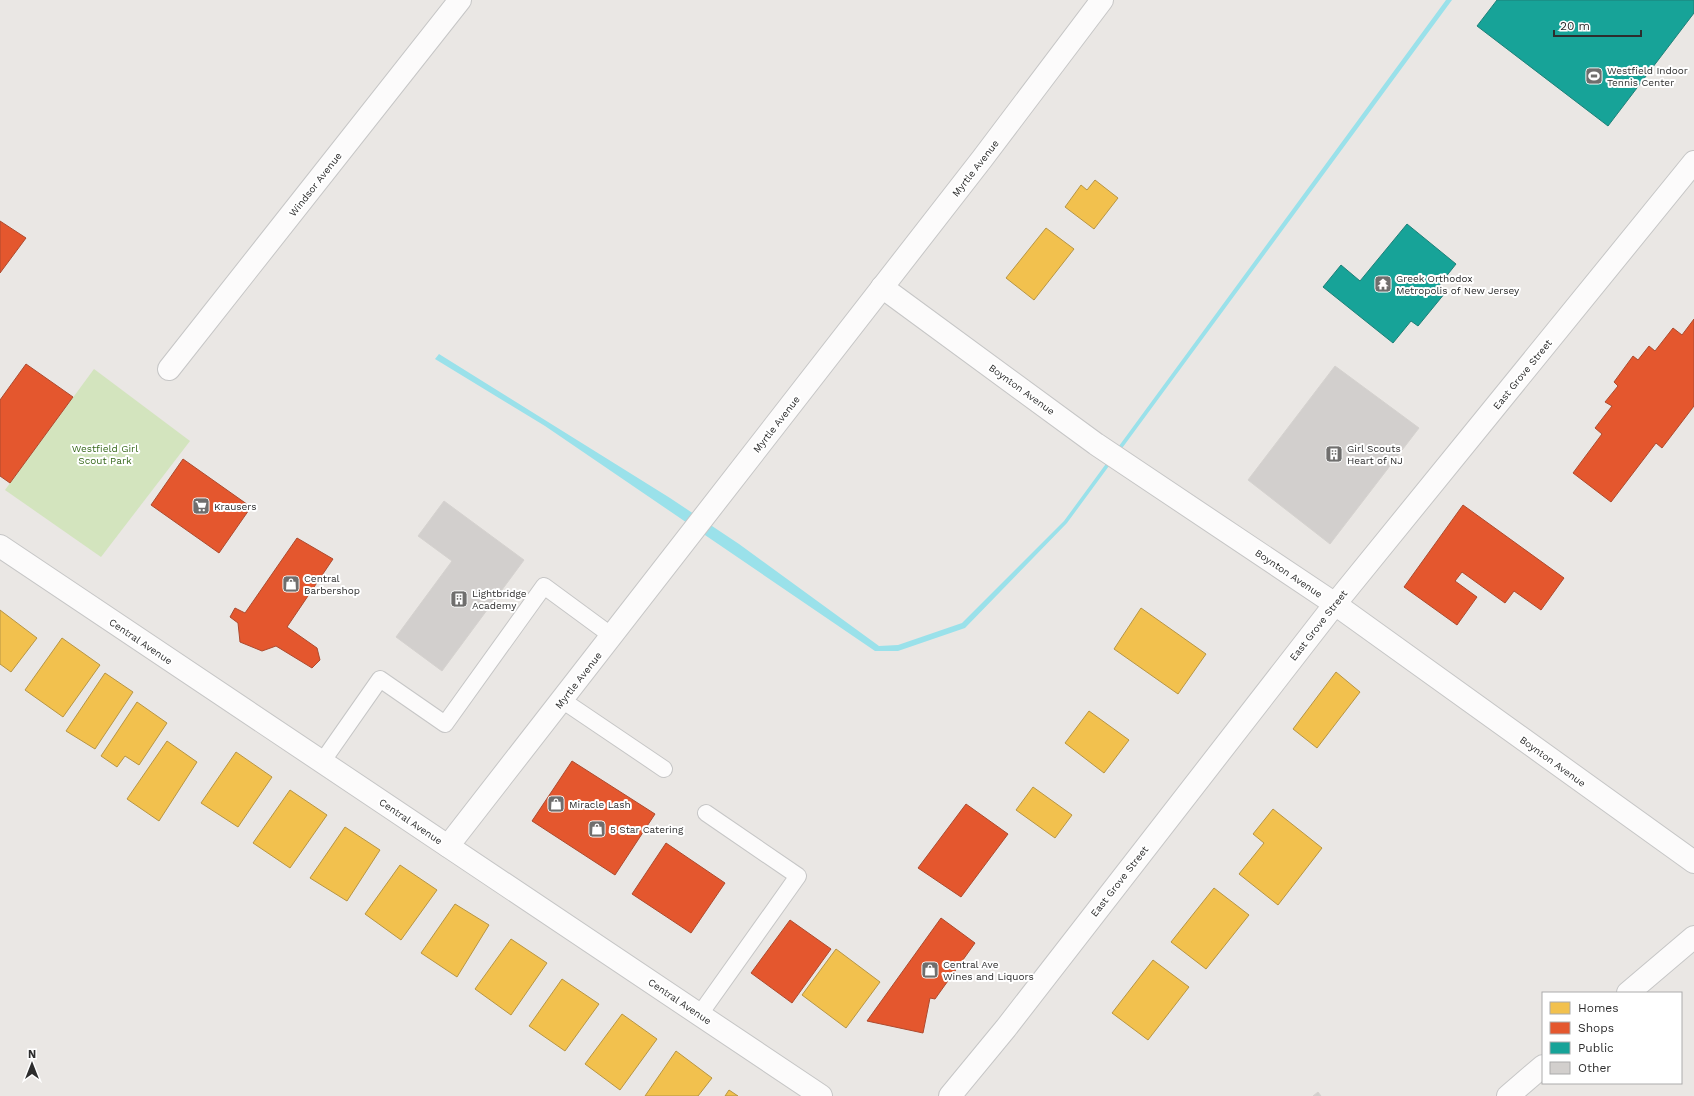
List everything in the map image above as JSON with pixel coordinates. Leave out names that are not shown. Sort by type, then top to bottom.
[{"type":"street","name":"Windsor Avenue","points":[[169,369],[460,0]]},
{"type":"street","name":"Myrtle Avenue","points":[[448,846],[882,287],[1102,0]]},
{"type":"street","name":"East Grove Street","points":[[950,1096],[1006,1028],[1334,604],[1694,162]]},
{"type":"street","name":"Boynton Avenue","points":[[882,287],[1096,444],[1334,604],[1694,862]]},
{"type":"street","name":"Central Avenue","points":[[0,546],[821,1096]]},
{"type":"street","points":[[1629,992],[1694,937]]},
{"type":"street","points":[[1508,1096],[1542,1067]]},
{"type":"lane","points":[[322,762],[380,679],[445,724],[544,586],[612,636]]},
{"type":"lane","points":[[562,700],[664,769]]},
{"type":"lane","points":[[700,1014],[798,876],[706,813]]},
{"type":"green space","name":"Westfield Girl Scout Park","points":[[94,369],[190,441],[101,557],[5,490]]},
{"type":"water","points":[[1446,0],[1452,0],[1067,523],[965,628],[898,651],[875,651],[545,426],[435,359],[439,354],[670,498],[739,544],[879,646],[898,645],[962,623],[1064,521]]},
{"type":"building: Homes","points":[[1095,180],[1118,198],[1094,229],[1065,207],[1081,185],[1087,190]]},
{"type":"building: Homes","points":[[1046,228],[1074,249],[1034,300],[1006,278]]},
{"type":"building: Homes","points":[[1141,608],[1206,654],[1178,694],[1114,649]]},
{"type":"building: Homes","points":[[0,610],[37,638],[11,672],[0,664]]},
{"type":"building: Homes","points":[[62,638],[100,665],[63,717],[25,690]]},
{"type":"building: Homes","points":[[1336,672],[1360,692],[1317,748],[1293,729]]},
{"type":"building: Homes","points":[[105,673],[133,692],[95,749],[66,731]]},
{"type":"building: Homes","points":[[137,702],[167,723],[139,765],[125,756],[117,767],[101,756]]},
{"type":"building: Homes","points":[[1089,711],[1129,740],[1104,773],[1065,743]]},
{"type":"building: Homes","points":[[167,741],[197,762],[159,821],[127,799]]},
{"type":"building: Homes","points":[[236,752],[272,777],[238,827],[201,803]]},
{"type":"building: Homes","points":[[1033,787],[1072,815],[1055,838],[1016,810]]},
{"type":"building: Homes","points":[[290,790],[327,815],[290,868],[253,843]]},
{"type":"building: Homes","points":[[1273,809],[1322,848],[1278,905],[1239,874],[1264,843],[1253,834]]},
{"type":"building: Homes","points":[[345,827],[380,850],[347,901],[310,878]]},
{"type":"building: Homes","points":[[400,865],[437,890],[401,940],[365,914]]},
{"type":"building: Homes","points":[[1214,888],[1249,915],[1206,969],[1171,942]]},
{"type":"building: Homes","points":[[455,904],[489,925],[457,977],[421,953]]},
{"type":"building: Homes","points":[[511,939],[547,963],[511,1015],[475,989]]},
{"type":"building: Homes","points":[[836,949],[880,982],[846,1028],[802,995]]},
{"type":"building: Homes","points":[[1153,960],[1189,987],[1148,1040],[1112,1013]]},
{"type":"building: Homes","points":[[562,979],[599,1004],[565,1051],[529,1026]]},
{"type":"building: Homes","points":[[622,1014],[657,1039],[620,1090],[585,1064]]},
{"type":"building: Homes","points":[[676,1051],[712,1078],[698,1096],[645,1096]]},
{"type":"building: Homes","points":[[729,1090],[738,1096],[725,1096]]},
{"type":"building: Shops","points":[[0,221],[26,238],[0,273]]},
{"type":"building: Shops","points":[[1694,319],[1694,406],[1662,448],[1656,443],[1611,502],[1573,473],[1602,434],[1595,428],[1612,406],[1605,402],[1618,386],[1614,382],[1633,356],[1638,360],[1649,346],[1655,351],[1673,328],[1682,335]]},
{"type":"building: Shops","points":[[26,364],[73,397],[10,483],[0,476],[0,400]]},
{"type":"building: Shops","name":"Krausers","points":[[183,459],[251,507],[219,553],[151,505]]},
{"type":"building: Shops","points":[[1463,505],[1564,578],[1541,610],[1514,591],[1505,603],[1462,572],[1455,581],[1477,597],[1457,625],[1404,587]]},
{"type":"building: Shops","name":"Central Barbershop","points":[[297,538],[333,559],[287,627],[317,648],[320,660],[312,668],[276,646],[262,651],[240,642],[238,623],[230,617],[235,608],[245,613]]},
{"type":"building: Shops","points":[[572,761],[655,814],[615,875],[532,821]]},
{"type":"building: Shops","points":[[966,804],[1008,834],[961,897],[918,868]]},
{"type":"building: Shops","points":[[666,843],[725,883],[691,933],[632,894]]},
{"type":"building: Shops","name":"Central Ave Wines and Liquors","points":[[941,918],[975,943],[935,999],[930,998],[923,1033],[867,1021]]},
{"type":"building: Shops","points":[[790,920],[831,949],[792,1003],[751,973]]},
{"type":"building: Public","name":"Westfield Indoor Tennis Center","points":[[1497,0],[1694,0],[1694,13],[1608,126],[1477,26]]},
{"type":"building: Public","name":"Greek Orthodox Metropolis of New Jersey","points":[[1407,224],[1456,264],[1437,288],[1445,293],[1418,326],[1411,321],[1393,343],[1323,287],[1341,265],[1360,281]]},
{"type":"building: Other","name":"Girl Scouts Heart of NJ","points":[[1335,366],[1419,428],[1330,544],[1248,480]]},
{"type":"building: Other","name":"Lightbridge Academy","points":[[444,501],[524,560],[442,671],[396,637],[452,561],[418,536]]},
{"type":"building: Other","points":[[1318,1092],[1321,1096],[1313,1096]]},
{"type":"place","name":"Westfield Indoor Tennis Center","points":[[1594,76]]},
{"type":"place","name":"Greek Orthodox Metropolis of New Jersey","points":[[1383,284]]},
{"type":"place","name":"Girl Scouts Heart of NJ","points":[[1334,454]]},
{"type":"place","name":"Krausers","points":[[201,506]]},
{"type":"place","name":"Central Barbershop","points":[[291,584]]},
{"type":"place","name":"Lightbridge Academy","points":[[459,599]]},
{"type":"place","name":"Miracle Lash","points":[[556,804]]},
{"type":"place","name":"5 Star Catering","points":[[597,829]]},
{"type":"place","name":"Central Ave Wines and Liquors","points":[[930,970]]}]
